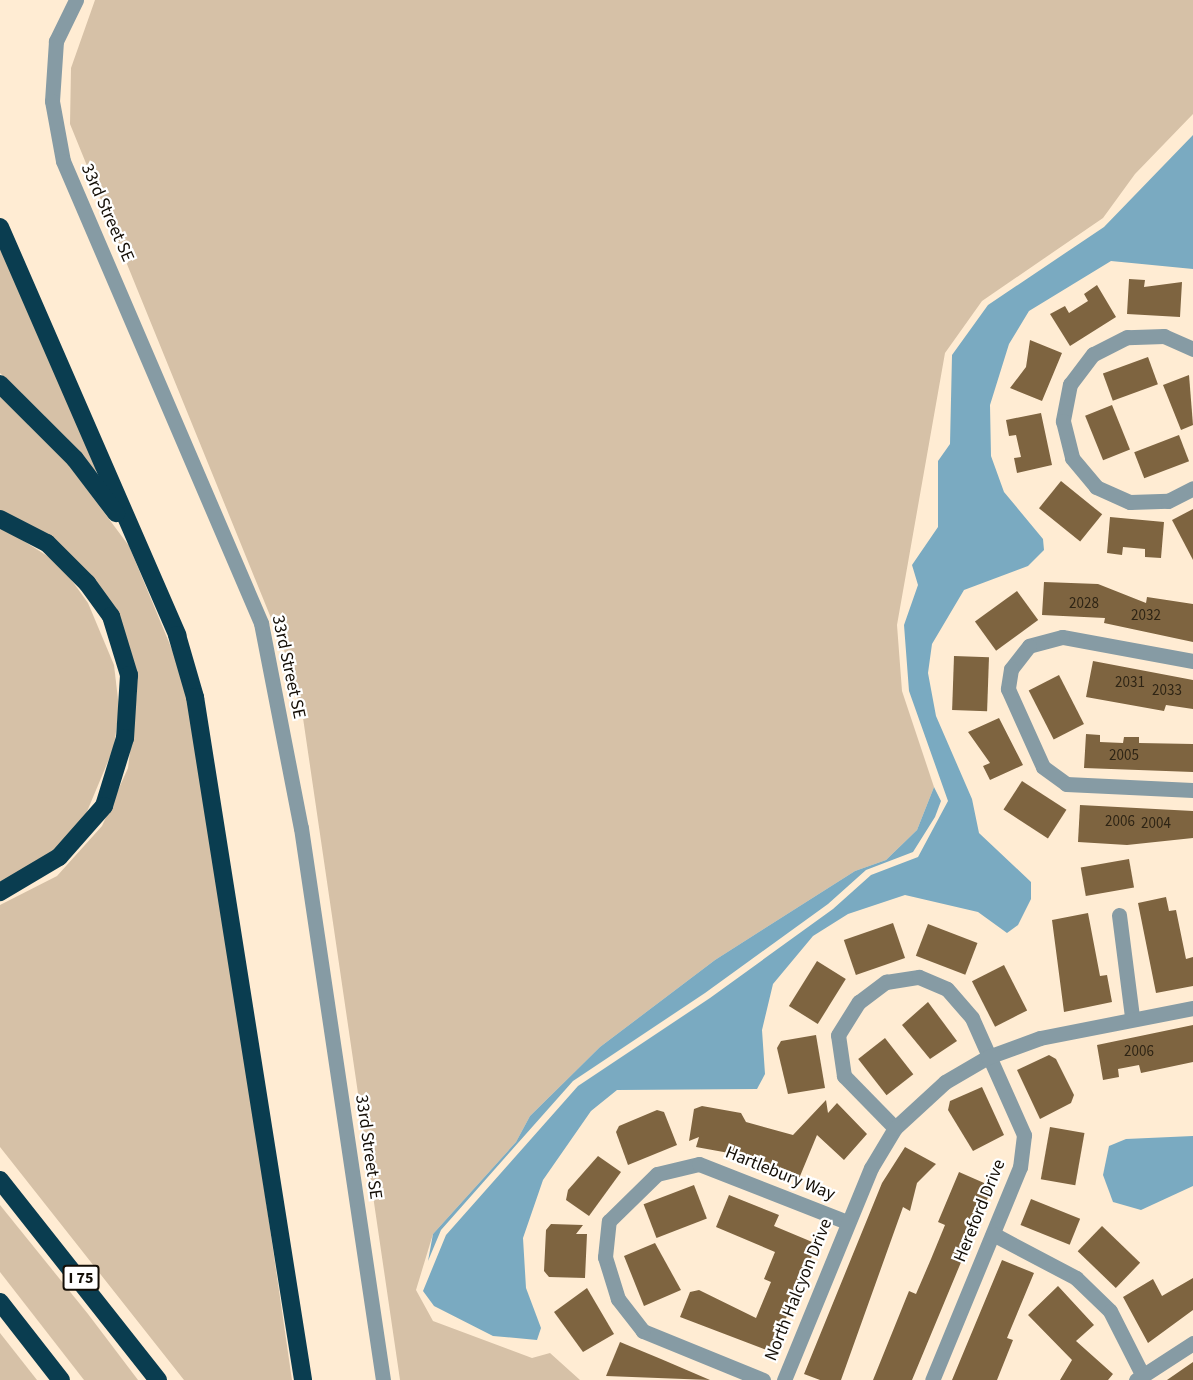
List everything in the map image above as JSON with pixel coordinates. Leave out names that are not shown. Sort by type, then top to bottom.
[{"type":"highway","points":[[0,227],[177,635],[211,776],[303,1380]]},
{"type":"highway","points":[[0,384],[75,459],[135,538]]},
{"type":"highway","points":[[0,519],[47,543],[87,584],[111,616],[129,675],[125,738],[104,806],[59,857],[0,892]]},
{"type":"highway","name":"I 75","points":[[0,1180],[158,1380]]},
{"type":"highway","points":[[0,1302],[61,1380]]},
{"type":"street","name":"33rd Street SE","points":[[76,0],[56,40],[52,100],[63,161],[261,623],[301,828],[383,1380]]},
{"type":"street","points":[[1193,349],[1164,336],[1126,337],[1093,354],[1070,384],[1063,421],[1072,458],[1096,487],[1130,502],[1168,501],[1193,488]]},
{"type":"street","points":[[1193,661],[1062,637],[1029,646],[1011,669],[1008,689],[1043,767],[1066,784],[1193,790]]},
{"type":"street","points":[[1119,915],[1132,1016]]},
{"type":"street","name":"Hereford Drive","points":[[895,1128],[844,1076],[838,1035],[859,1002],[886,982],[919,977],[947,989],[972,1018],[1024,1135],[1020,1167],[932,1380]]},
{"type":"street","points":[[988,1057],[1132,1016],[1193,1008]]},
{"type":"street","name":"North Halcyon Drive","points":[[784,1380],[847,1222],[895,1128],[945,1082],[988,1057]]},
{"type":"street","name":"Hartlebury Way","points":[[763,1380],[643,1331],[618,1299],[605,1257],[609,1221],[657,1174],[699,1164],[847,1222]]},
{"type":"street","points":[[993,1234],[1076,1278],[1110,1311],[1139,1377],[1193,1343]]},
{"type":"shaded area","points":[[95,0],[1193,0],[1193,114],[1135,174],[1103,218],[982,301],[945,353],[897,625],[902,691],[934,787],[917,830],[886,860],[855,871],[715,960],[600,1047],[530,1116],[516,1142],[433,1234],[416,1290],[433,1321],[532,1358],[550,1353],[580,1380],[400,1380],[303,718],[284,650],[70,124],[71,68]]},
{"type":"shaded area","points":[[0,247],[98,470],[94,471],[0,373]]},
{"type":"shaded area","points":[[0,391],[54,445],[129,546],[183,676],[203,767],[292,1380],[184,1380],[0,1147],[0,905],[57,876],[102,826],[128,768],[137,692],[105,598],[0,513]]},
{"type":"shaded area","points":[[0,526],[60,564],[88,603],[114,665],[119,708],[114,747],[86,814],[68,839],[36,865],[0,884]]},
{"type":"shaded area","points":[[0,1205],[138,1380],[84,1380],[0,1272]]},
{"type":"shaded area","points":[[0,1333],[37,1380],[0,1380]]},
{"type":"water","points":[[1193,135],[1193,269],[1111,261],[1029,311],[1009,344],[990,405],[991,456],[1004,492],[1043,539],[1044,550],[1028,566],[964,590],[932,644],[928,673],[936,716],[972,799],[979,833],[1031,882],[1031,899],[1018,925],[1007,933],[978,912],[905,895],[848,914],[813,936],[773,984],[762,1030],[765,1074],[757,1089],[617,1090],[591,1111],[543,1180],[523,1238],[526,1288],[541,1328],[537,1340],[493,1336],[434,1306],[423,1291],[446,1235],[578,1086],[710,998],[833,909],[871,875],[918,857],[948,801],[909,691],[904,625],[918,585],[912,565],[938,527],[938,461],[950,444],[952,355],[988,305],[1104,227]]},
{"type":"water","points":[[934,787],[941,801],[935,817],[913,852],[866,870],[828,904],[705,993],[573,1081],[441,1230],[428,1261],[433,1234],[516,1142],[530,1116],[600,1047],[715,960],[855,871],[886,860],[917,830]]},
{"type":"water","points":[[1193,1136],[1193,1186],[1141,1210],[1113,1202],[1103,1175],[1109,1146],[1126,1139]]},
{"type":"building","points":[[1129,279],[1145,280],[1144,287],[1182,282],[1180,317],[1127,314]]},
{"type":"building","points":[[1097,285],[1116,317],[1070,346],[1050,314],[1065,306],[1069,313],[1088,301],[1084,294]]},
{"type":"building","points":[[1030,340],[1062,353],[1042,401],[1010,388],[1026,367]]},
{"type":"building","points":[[1148,357],[1158,384],[1113,401],[1103,373]]},
{"type":"building","points":[[1189,375],[1193,425],[1181,430],[1163,385]]},
{"type":"building","points":[[1112,405],[1130,450],[1103,460],[1085,416]]},
{"type":"building","points":[[1041,413],[1052,465],[1017,473],[1014,458],[1021,457],[1016,435],[1009,436],[1006,420]]},
{"type":"building","points":[[1179,435],[1189,461],[1144,478],[1134,452]]},
{"type":"building","points":[[1061,481],[1102,514],[1080,542],[1039,508]]},
{"type":"building","points":[[1193,509],[1193,560],[1172,520]]},
{"type":"building","points":[[1110,517],[1164,522],[1161,558],[1145,557],[1145,549],[1123,547],[1122,555],[1107,553]]},
{"type":"building","points":[[1044,582],[1098,584],[1146,603],[1147,597],[1193,604],[1193,642],[1104,623],[1105,618],[1042,615]]},
{"type":"building","points":[[1017,591],[1038,620],[996,651],[975,622]]},
{"type":"building","points":[[954,656],[989,657],[987,711],[952,710]]},
{"type":"building","points":[[1093,661],[1193,680],[1193,709],[1166,705],[1164,711],[1086,697]]},
{"type":"building","points":[[1059,675],[1084,724],[1054,739],[1029,690]]},
{"type":"building","points":[[999,718],[1023,765],[990,780],[983,766],[990,763],[968,732]]},
{"type":"building","points":[[1086,734],[1100,735],[1100,742],[1123,743],[1124,737],[1139,737],[1139,743],[1193,744],[1193,772],[1084,768]]},
{"type":"building","points":[[1022,781],[1066,810],[1048,838],[1003,810]]},
{"type":"building","points":[[1080,805],[1193,811],[1193,838],[1127,845],[1078,842]]},
{"type":"building","points":[[1129,859],[1134,888],[1086,896],[1081,868]]},
{"type":"building","points":[[1166,897],[1169,911],[1176,910],[1186,959],[1193,957],[1193,986],[1156,993],[1138,903]]},
{"type":"building","points":[[1088,913],[1100,976],[1107,975],[1112,1002],[1064,1012],[1052,920]]},
{"type":"building","points":[[893,923],[905,958],[856,975],[844,940]]},
{"type":"building","points":[[928,924],[977,943],[965,975],[916,956]]},
{"type":"building","points":[[817,961],[846,979],[818,1024],[789,1006]]},
{"type":"building","points":[[1004,965],[1027,1010],[995,1027],[972,981]]},
{"type":"building","points":[[928,1002],[957,1041],[930,1059],[902,1025]]},
{"type":"building","points":[[1193,1025],[1193,1062],[1141,1073],[1139,1065],[1118,1069],[1119,1077],[1103,1080],[1097,1045]]},
{"type":"building","points":[[816,1035],[825,1088],[788,1094],[777,1048],[781,1041]]},
{"type":"building","points":[[885,1038],[913,1074],[887,1095],[858,1059]]},
{"type":"building","points":[[1049,1055],[1056,1059],[1074,1095],[1071,1103],[1040,1119],[1017,1070]]},
{"type":"building","points":[[982,1087],[1004,1135],[973,1151],[948,1110],[950,1101]]},
{"type":"building","points":[[826,1100],[828,1113],[837,1103],[867,1134],[844,1160],[817,1135],[798,1181],[757,1166],[751,1157],[696,1147],[699,1137],[689,1141],[694,1109],[702,1106],[741,1113],[746,1122],[793,1135]]},
{"type":"building","points":[[657,1110],[664,1112],[677,1145],[628,1165],[616,1132],[619,1126]]},
{"type":"building","points":[[1050,1127],[1084,1133],[1075,1185],[1041,1179]]},
{"type":"building","points":[[905,1147],[936,1164],[917,1183],[910,1211],[903,1207],[841,1380],[820,1380],[804,1374],[882,1183]]},
{"type":"building","points":[[598,1156],[621,1172],[589,1216],[566,1200],[568,1190]]},
{"type":"building","points":[[959,1172],[991,1186],[989,1195],[912,1380],[873,1380],[909,1291],[916,1294],[931,1259],[945,1225],[938,1222]]},
{"type":"building","points":[[694,1185],[707,1219],[656,1238],[644,1204]]},
{"type":"building","points":[[729,1195],[779,1215],[774,1226],[817,1244],[772,1352],[680,1317],[690,1292],[699,1290],[756,1318],[771,1282],[764,1279],[775,1252],[716,1227]]},
{"type":"building","points":[[1031,1199],[1080,1219],[1070,1245],[1021,1225]]},
{"type":"building","points":[[551,1224],[583,1225],[576,1234],[587,1234],[585,1278],[549,1277],[544,1271],[546,1230]]},
{"type":"building","points":[[1102,1226],[1140,1263],[1116,1288],[1078,1251]]},
{"type":"building","points":[[655,1243],[681,1290],[644,1306],[624,1256]]},
{"type":"building","points":[[1002,1260],[1034,1273],[1007,1338],[1013,1340],[997,1380],[952,1380]]},
{"type":"building","points":[[1193,1278],[1193,1310],[1148,1343],[1123,1297],[1153,1279],[1162,1296]]},
{"type":"building","points":[[1058,1286],[1094,1325],[1076,1341],[1113,1374],[1108,1380],[1060,1380],[1072,1360],[1028,1315]]},
{"type":"building","points":[[587,1288],[614,1334],[583,1352],[554,1312]]},
{"type":"building","points":[[620,1342],[661,1359],[710,1380],[606,1376]]},
{"type":"building","points":[[1193,1362],[1193,1380],[1167,1380]]}]
